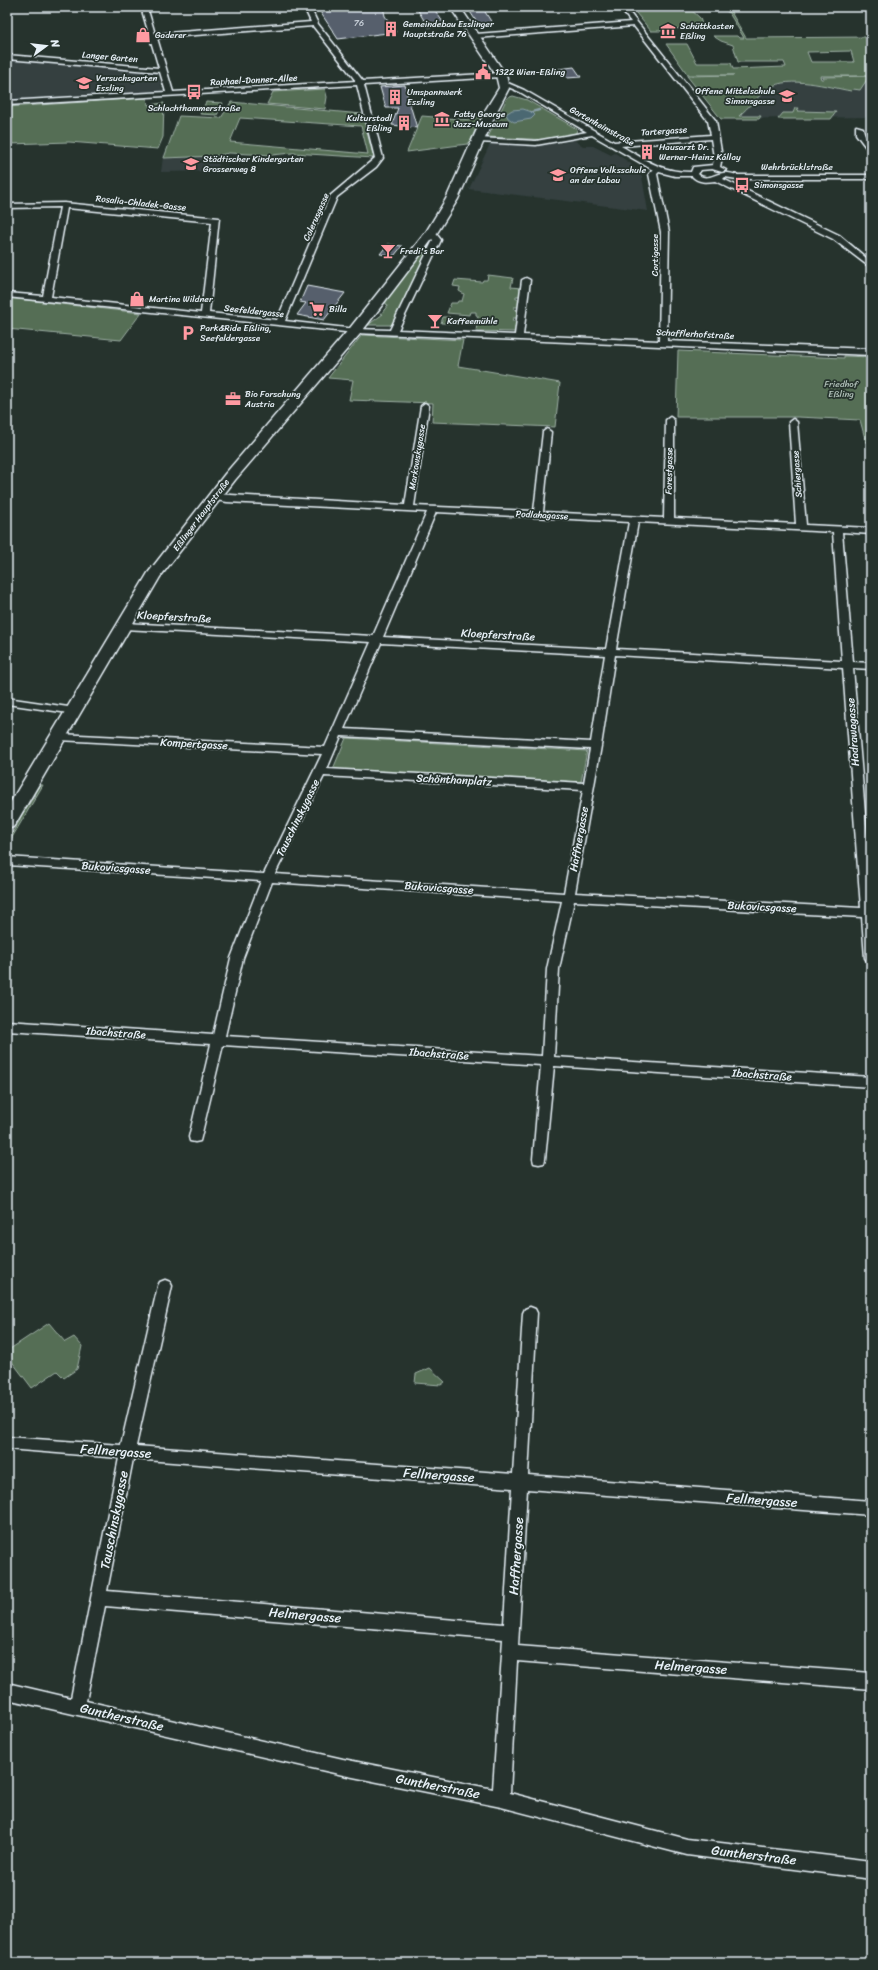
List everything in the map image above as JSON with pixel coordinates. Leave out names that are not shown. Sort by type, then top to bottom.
[{"type":"main road","points":[[456,7],[476,36],[505,85]]},
{"type":"main road","name":"Eßlinger Hauptstraße","points":[[7,823],[75,711],[144,589],[214,497],[355,331],[431,234],[452,199],[505,85]]},
{"type":"street","points":[[144,7],[170,94]]},
{"type":"street","name":"Colerusgasse","points":[[280,324],[334,196],[373,165],[379,158],[359,86],[360,83],[315,24],[307,7]]},
{"type":"street","points":[[622,7],[712,121],[718,157],[716,167]]},
{"type":"street","points":[[152,36],[315,24]]},
{"type":"street","points":[[476,36],[635,24]]},
{"type":"street","name":"Langer Garten","points":[[7,57],[163,70]]},
{"type":"street","name":"Raphael-Donner-Allee","points":[[7,103],[360,83],[505,85]]},
{"type":"street","points":[[505,85],[526,94]]},
{"type":"street","name":"Gartenheimstraße","points":[[505,85],[520,90],[657,169],[675,174],[694,174],[698,178],[706,180],[721,177],[735,187],[836,237],[871,266]]},
{"type":"street","points":[[859,128],[860,134],[871,148]]},
{"type":"street","points":[[479,140],[536,143],[593,133]]},
{"type":"street","name":"Tartergasse","points":[[614,144],[715,137]]},
{"type":"street","name":"Gartenheimstraße","points":[[694,174],[696,169],[703,166],[716,167],[722,170],[721,177]]},
{"type":"street","name":"Cortigasse","points":[[657,169],[653,174],[666,232],[663,343]]},
{"type":"street","name":"Wehrbrücklstraße","points":[[721,177],[871,177]]},
{"type":"street","points":[[7,206],[64,205],[46,299]]},
{"type":"street","name":"Rosalia-Chladek-Gasse","points":[[64,205],[216,220],[206,316]]},
{"type":"street","points":[[394,331],[437,240],[431,234]]},
{"type":"street","points":[[519,337],[526,280]]},
{"type":"street","name":"Seefeldergasse","points":[[7,295],[355,331]]},
{"type":"street","name":"Schafflerhofstraße","points":[[355,331],[394,331],[871,352]]},
{"type":"street","name":"Markowskygasse","points":[[409,508],[425,406]]},
{"type":"street","name":"Forestgasse","points":[[669,522],[670,420]]},
{"type":"street","name":"Schiergasse","points":[[793,422],[801,527]]},
{"type":"street","points":[[538,515],[547,432]]},
{"type":"street","name":"Podlahagasse","points":[[214,497],[227,500],[871,531]]},
{"type":"street","name":"Tauschinskygasse","points":[[195,1137],[237,958],[268,877],[320,772],[433,509]]},
{"type":"street","name":"Haffnergasse","points":[[539,1159],[548,1060],[553,969],[569,896],[634,520]]},
{"type":"street","name":"Hadrawagasse","points":[[837,529],[869,913],[871,958]]},
{"type":"street","name":"Kloepferstraße","points":[[124,626],[871,666]]},
{"type":"street","points":[[7,701],[75,711]]},
{"type":"street","points":[[336,732],[596,746]]},
{"type":"street","name":"Kompertgasse","points":[[59,737],[329,751]]},
{"type":"street","name":"Schönthanplatz","points":[[320,772],[588,787]]},
{"type":"street","name":"Bukovicsgasse","points":[[7,861],[869,913]]},
{"type":"street","name":"Ibachstraße","points":[[7,1026],[871,1082]]},
{"type":"street","name":"Tauschinskygasse","points":[[77,1707],[100,1598],[127,1452],[165,1286]]},
{"type":"street","name":"Haffnergasse","points":[[501,1799],[530,1313]]},
{"type":"street","name":"Fellnergasse","points":[[7,1443],[871,1508]]},
{"type":"street","name":"Helmergasse","points":[[100,1598],[510,1632]]},
{"type":"street","name":"Helmergasse","points":[[510,1653],[871,1681]]},
{"type":"street","name":"Guntherstraße","points":[[7,1690],[343,1767],[501,1799],[687,1847],[871,1870]]},
{"type":"shaded area","name":"Versuchsgarten Essling","points":[[7,58],[157,72],[163,91],[7,100]]},
{"type":"shaded area","name":"Offene Mittelschule Simonsgasse","points":[[687,76],[871,76],[871,117],[721,119]]},
{"type":"shaded area","name":"Offene Volksschule an der Lobau","points":[[574,140],[583,146],[593,146],[611,155],[615,153],[630,163],[642,177],[648,211],[469,189],[490,144],[527,146],[561,143]]},
{"type":"shaded area","name":"Städtischer Kindergarten Grosserweg 8","points":[[169,144],[220,148],[218,171],[161,172],[163,157]]},
{"type":"green space","points":[[631,7],[688,7],[700,18],[703,28],[662,29],[663,31],[651,31]]},
{"type":"green space","points":[[721,7],[728,7],[746,38],[871,37],[871,76],[871,78],[868,78],[860,90],[853,89],[851,91],[809,83],[787,82],[777,84],[765,91],[739,116],[761,116],[759,119],[721,119],[687,76],[734,75],[688,75],[666,44],[687,44],[697,63],[731,63],[733,69],[786,67],[784,62],[738,62],[733,45],[721,41],[713,36],[738,36],[740,38],[744,38],[729,13]],"holes":[[[851,51],[854,62],[811,62],[807,52]],[[820,76],[871,76],[823,77],[824,79],[821,79]]]},
{"type":"green space","points":[[325,89],[327,97],[325,109],[267,104],[273,92]]},
{"type":"green space","points":[[513,96],[527,100],[577,129],[576,133],[549,140],[488,137],[507,98]]},
{"type":"green space","points":[[147,98],[148,105],[164,103],[163,137],[158,149],[69,142],[9,144],[7,146],[7,107]]},
{"type":"green space","points":[[206,102],[223,103],[217,115],[200,114]]},
{"type":"green space","points":[[231,102],[362,114],[374,158],[292,153],[272,155],[229,153],[216,156],[164,158],[179,116],[221,118]],"holes":[[[240,118],[361,126],[368,154],[230,142]]]},
{"type":"green space","points":[[795,108],[799,108],[797,111],[836,112],[831,119],[778,119],[783,113],[793,113]]},
{"type":"green space","points":[[474,114],[482,115],[470,142],[467,144],[407,152],[422,116],[471,120]]},
{"type":"green space","points":[[432,240],[434,240],[393,325],[368,325],[383,314],[381,314],[388,305],[386,304],[385,299]]},
{"type":"green space","points":[[488,275],[513,278],[511,287],[521,288],[521,296],[516,296],[516,299],[520,299],[519,307],[514,307],[514,309],[519,310],[518,318],[513,318],[512,321],[518,321],[517,332],[476,331],[477,324],[441,323],[443,317],[450,317],[449,320],[477,323],[478,316],[476,315],[476,312],[470,312],[469,315],[447,313],[451,303],[462,301],[464,294],[459,291],[460,287],[453,286],[455,280],[482,282],[483,280],[487,280]]},
{"type":"green space","points":[[7,298],[141,313],[121,340],[7,329]]},
{"type":"green space","points":[[362,335],[463,340],[458,366],[560,383],[555,427],[432,422],[433,403],[349,400],[353,380],[328,378]]},
{"type":"green space","name":"Friedhof Eßling","points":[[678,351],[844,358],[844,356],[871,357],[871,442],[866,442],[860,420],[798,417],[676,417]]},
{"type":"green space","points":[[346,738],[587,751],[581,782],[333,769]]},
{"type":"green space","points":[[40,785],[43,785],[7,846],[7,841],[20,820],[16,819],[19,813],[23,813],[35,795],[31,794],[34,788],[38,788]]},
{"type":"green space","points":[[49,1323],[65,1342],[74,1337],[82,1346],[77,1369],[64,1378],[57,1371],[32,1388],[7,1355],[7,1351]]},
{"type":"green space","points":[[430,1368],[445,1382],[441,1385],[415,1383],[416,1374]]},
{"type":"water","points":[[523,109],[532,112],[535,115],[531,119],[514,122],[508,118],[506,114],[512,110]]},
{"type":"building","points":[[383,7],[385,16],[396,32],[338,39],[319,10]]},
{"type":"building","points":[[416,7],[434,9],[445,25],[428,27]]},
{"type":"building","points":[[467,7],[482,7],[492,23],[478,24]]},
{"type":"building","points":[[574,67],[581,77],[567,78],[558,69]]},
{"type":"building","points":[[405,85],[417,128],[392,125],[398,108],[386,108],[380,87]]},
{"type":"building","name":"Fredi's Bar","points":[[388,244],[402,246],[394,256],[380,254]]},
{"type":"building","name":"Billa","points":[[307,286],[345,293],[324,320],[297,315],[306,303],[300,302]]},
{"type":"waterway","points":[[532,112],[539,110]]},
{"type":"place","name":"Gemeindebau Esslinger Hauptstraße 76","points":[[391,29]]},
{"type":"place","name":"Schüttkasten Eßling","points":[[668,31]]},
{"type":"place","name":"Gaderer","points":[[143,35]]},
{"type":"place","name":"1322 Wien-Eßling","points":[[483,72]]},
{"type":"place","name":"Versuchsgarten Essling","points":[[84,83]]},
{"type":"place","name":"Schlachthammerstraße","points":[[194,92]]},
{"type":"place","name":"Offene Mittelschule Simonsgasse","points":[[787,96]]},
{"type":"place","name":"Umspannwerk Essling","points":[[395,97]]},
{"type":"place","name":"Fatty George Jazz-Museum","points":[[442,119]]},
{"type":"place","name":"Kulturstadl Eßling","points":[[404,123]]},
{"type":"place","name":"Hausarzt Dr. Werner-Heinz Kállay","points":[[647,152]]},
{"type":"place","name":"Städtischer Kindergarten Grosserweg 8","points":[[191,164]]},
{"type":"place","name":"Offene Volksschule an der Lobau","points":[[558,175]]},
{"type":"place","name":"Simonsgasse","points":[[742,185]]},
{"type":"place","name":"Fredi's Bar","points":[[388,251]]},
{"type":"place","name":"Martina Wildner","points":[[137,299]]},
{"type":"place","name":"Billa","points":[[317,309]]},
{"type":"place","name":"Kaffeemühle","points":[[435,321]]},
{"type":"place","name":"Park&Ride Eßling, Seefeldergasse","points":[[188,333]]},
{"type":"place","name":"Bio Forschung Austria","points":[[233,399]]}]
